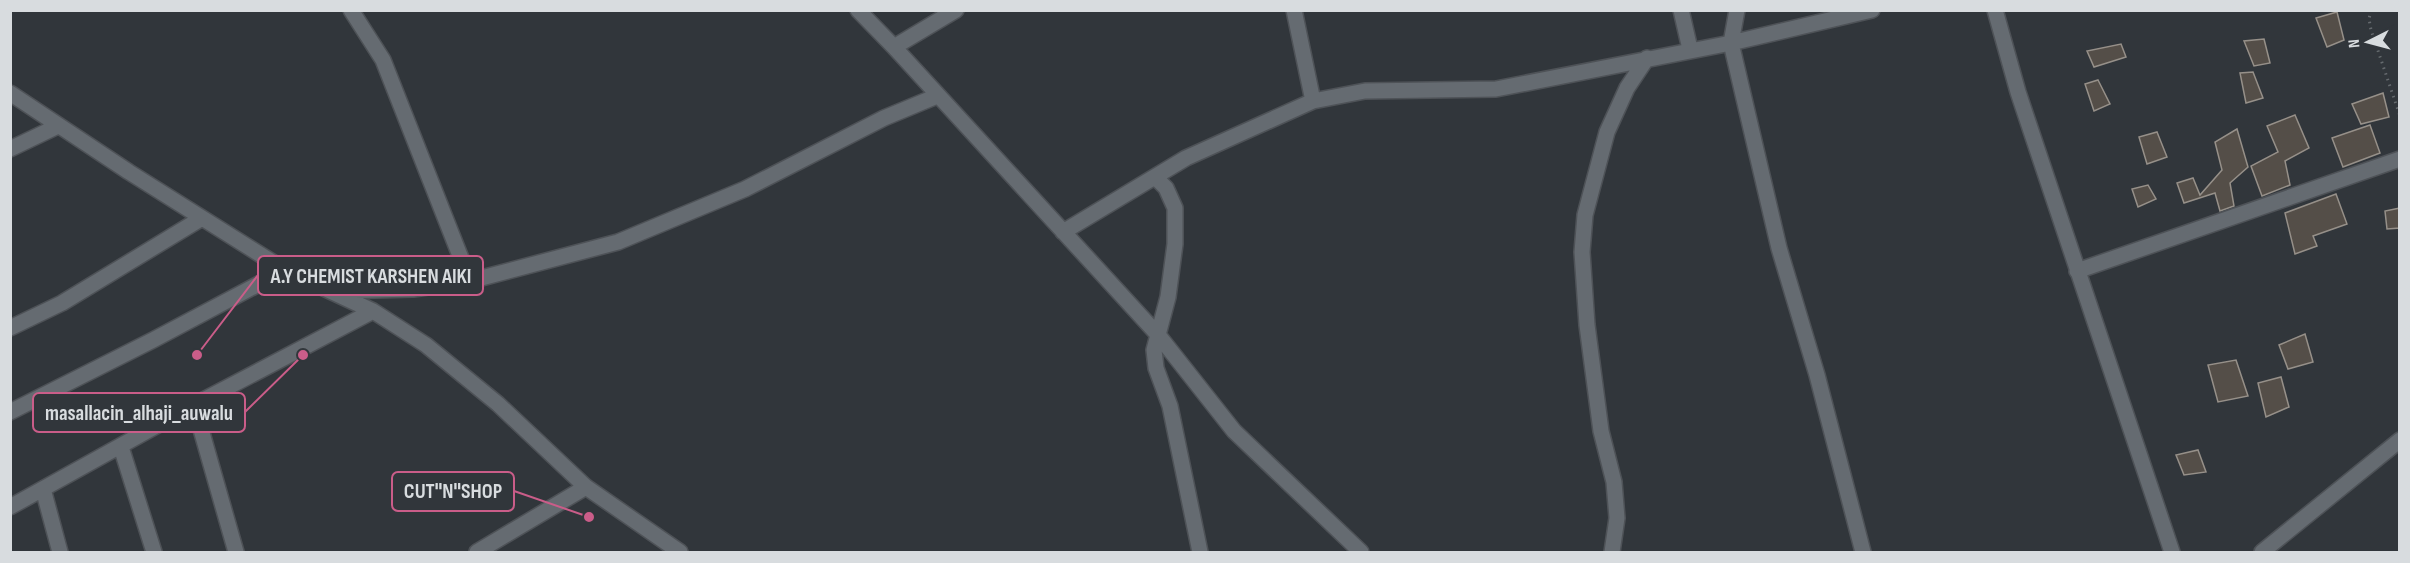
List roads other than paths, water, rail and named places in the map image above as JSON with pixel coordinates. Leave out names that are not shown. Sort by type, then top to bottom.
[{"type":"street","points":[[351,10],[383,60],[471,281]]},
{"type":"street","points":[[858,10],[1159,336],[1234,431],[1361,552]]},
{"type":"street","points":[[894,47],[956,10]]},
{"type":"street","points":[[1294,10],[1313,101]]},
{"type":"street","points":[[1681,10],[1690,49]]},
{"type":"street","points":[[1737,10],[1731,43],[1779,248],[1817,375],[1863,552]]},
{"type":"street","points":[[1995,10],[2018,92],[2172,552]]},
{"type":"street","points":[[1064,232],[1186,158],[1313,101],[1365,91],[1496,89],[1690,49],[1731,43],[1865,11]]},
{"type":"street","points":[[1612,552],[1617,518],[1614,482],[1601,431],[1587,325],[1582,252],[1585,215],[1606,132],[1628,88],[1647,58]]},
{"type":"street","points":[[10,93],[285,270],[373,311],[426,345],[498,404],[586,487],[680,552]]},
{"type":"street","points":[[332,291],[413,289],[471,281],[618,242],[745,189],[884,118],[937,96]]},
{"type":"street","points":[[10,149],[58,126]]},
{"type":"street","points":[[2077,270],[2400,159]]},
{"type":"street","points":[[1155,177],[1166,188],[1175,208],[1175,244],[1168,297],[1154,350],[1156,368],[1170,406],[1200,552]]},
{"type":"street","points":[[10,328],[62,303],[202,218]]},
{"type":"street","points":[[10,412],[285,270]]},
{"type":"street","points":[[10,507],[194,405],[373,311]]},
{"type":"street","points":[[194,405],[236,552]]},
{"type":"street","points":[[2262,552],[2400,440]]},
{"type":"street","points":[[121,447],[154,552]]},
{"type":"street","points":[[477,552],[586,487]]},
{"type":"street","points":[[44,489],[60,552]]},
{"type":"place","name":"A.Y CHEMIST KARSHEN AIKI","points":[[197,355]]},
{"type":"place","name":"masallacin_alhaji_auwalu","points":[[303,355]]},
{"type":"place","name":"CUT''N''SHOP","points":[[589,517]]}]
